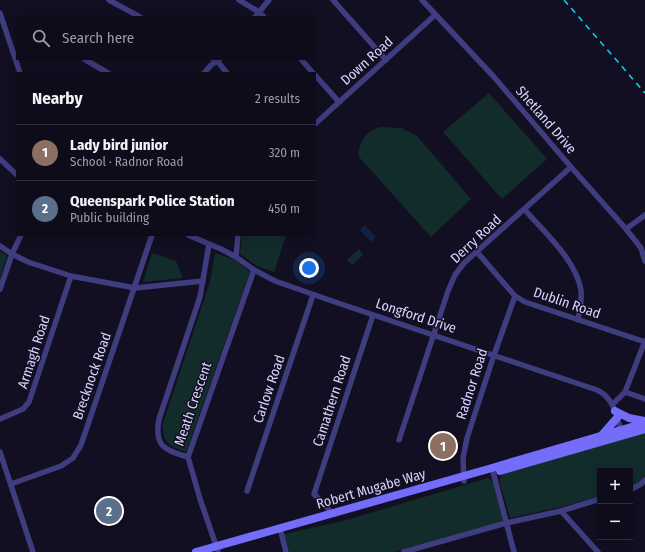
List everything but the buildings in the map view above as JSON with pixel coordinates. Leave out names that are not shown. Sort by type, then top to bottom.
[{"type":"main road","points":[[603,439],[615,411],[629,418],[645,422]]},
{"type":"main road","name":"Robert Mugabe Way","points":[[603,439],[622,430],[645,422]]},
{"type":"main road","name":"Robert Mugabe Way","points":[[281,530],[603,439],[641,430]]},
{"type":"main road","name":"Robert Mugabe Way","points":[[196,552],[216,550],[332,513],[464,479]]},
{"type":"street","points":[[109,0],[138,16]]},
{"type":"street","points":[[239,0],[263,16]]},
{"type":"street","points":[[256,16],[269,0]]},
{"type":"street","points":[[333,0],[386,60]]},
{"type":"street","name":"Shetland Drive","points":[[422,0],[435,16],[494,77],[626,229],[641,248],[645,261]]},
{"type":"street","points":[[0,13],[15,51]]},
{"type":"street","name":"Down Road","points":[[316,123],[435,16]]},
{"type":"street","points":[[17,60],[20,72]]},
{"type":"street","points":[[86,60],[106,72]]},
{"type":"street","points":[[205,72],[217,60],[226,72]]},
{"type":"street","points":[[302,60],[312,72]]},
{"type":"street","points":[[316,76],[339,102]]},
{"type":"street","points":[[0,159],[16,174]]},
{"type":"street","name":"Derry Road","points":[[399,440],[433,334],[455,274],[464,263],[525,210],[571,167]]},
{"type":"street","points":[[525,210],[562,252],[577,275],[581,291],[581,303],[578,320]]},
{"type":"street","points":[[626,229],[645,215]]},
{"type":"street","points":[[0,289],[12,254],[21,236]]},
{"type":"street","name":"Brecknock Road","points":[[11,484],[68,463],[78,452],[99,395],[152,236]]},
{"type":"street","name":"Longford Drive","points":[[190,236],[236,257],[270,279],[597,390],[609,398],[622,430]]},
{"type":"street","points":[[236,257],[238,236]]},
{"type":"street","name":"Meath Crescent","points":[[209,244],[204,281],[157,428],[160,442],[168,451],[188,457],[254,270]]},
{"type":"street","points":[[0,246],[28,262],[71,276],[135,288],[204,281]]},
{"type":"street","name":"Dublin Road","points":[[477,252],[516,296],[531,305],[645,341]]},
{"type":"street","name":"Armagh Road","points":[[0,419],[19,411],[29,402],[71,276]]},
{"type":"street","name":"Carlow Road","points":[[247,491],[313,294]]},
{"type":"street","name":"Radnor Road","points":[[464,479],[463,454],[467,438],[494,355],[516,296]]},
{"type":"street","name":"Camathern Road","points":[[332,513],[314,494],[373,315]]},
{"type":"street","points":[[615,411],[625,392],[645,341]]},
{"type":"street","points":[[625,392],[645,399]]},
{"type":"street","points":[[622,430],[641,430]]},
{"type":"street","points":[[0,452],[33,552]]},
{"type":"street","points":[[188,457],[216,550]]},
{"type":"street","points":[[492,471],[514,552]]},
{"type":"street","points":[[633,489],[644,484]]},
{"type":"street","points":[[404,552],[506,523],[597,500]]},
{"type":"street","points":[[561,510],[598,552]]},
{"type":"street","points":[[281,530],[286,552]]},
{"type":"street","points":[[429,545],[431,552]]},
{"type":"green space","points":[[489,93],[547,159],[502,199],[443,132]]},
{"type":"green space","points":[[380,127],[401,128],[417,136],[471,199],[431,237],[359,157],[359,150],[363,139],[372,130]]},
{"type":"green space","points":[[242,236],[286,236],[274,272],[257,266],[240,254]]},
{"type":"green space","points":[[359,249],[363,255],[352,265],[347,260]]},
{"type":"green space","points":[[0,251],[7,256],[0,279]]},
{"type":"green space","points":[[152,253],[176,261],[183,278],[143,282]]},
{"type":"green space","points":[[215,253],[235,260],[250,272],[186,452],[175,448],[167,442],[164,435],[163,423],[210,282]]},
{"type":"green space","points":[[645,433],[645,476],[633,485],[633,468],[597,468],[597,497],[561,507],[510,518],[499,480],[502,474]]},
{"type":"green space","points":[[488,478],[493,482],[503,520],[500,523],[395,552],[289,552],[284,534],[343,521]]},
{"type":"water","points":[[365,225],[376,237],[371,242],[360,230]]},
{"type":"railway","points":[[564,0],[645,93]]},
{"type":"place","name":"Lady bird junior","points":[[443,446]]},
{"type":"place","name":"Queenspark Police Station","points":[[109,511]]}]
